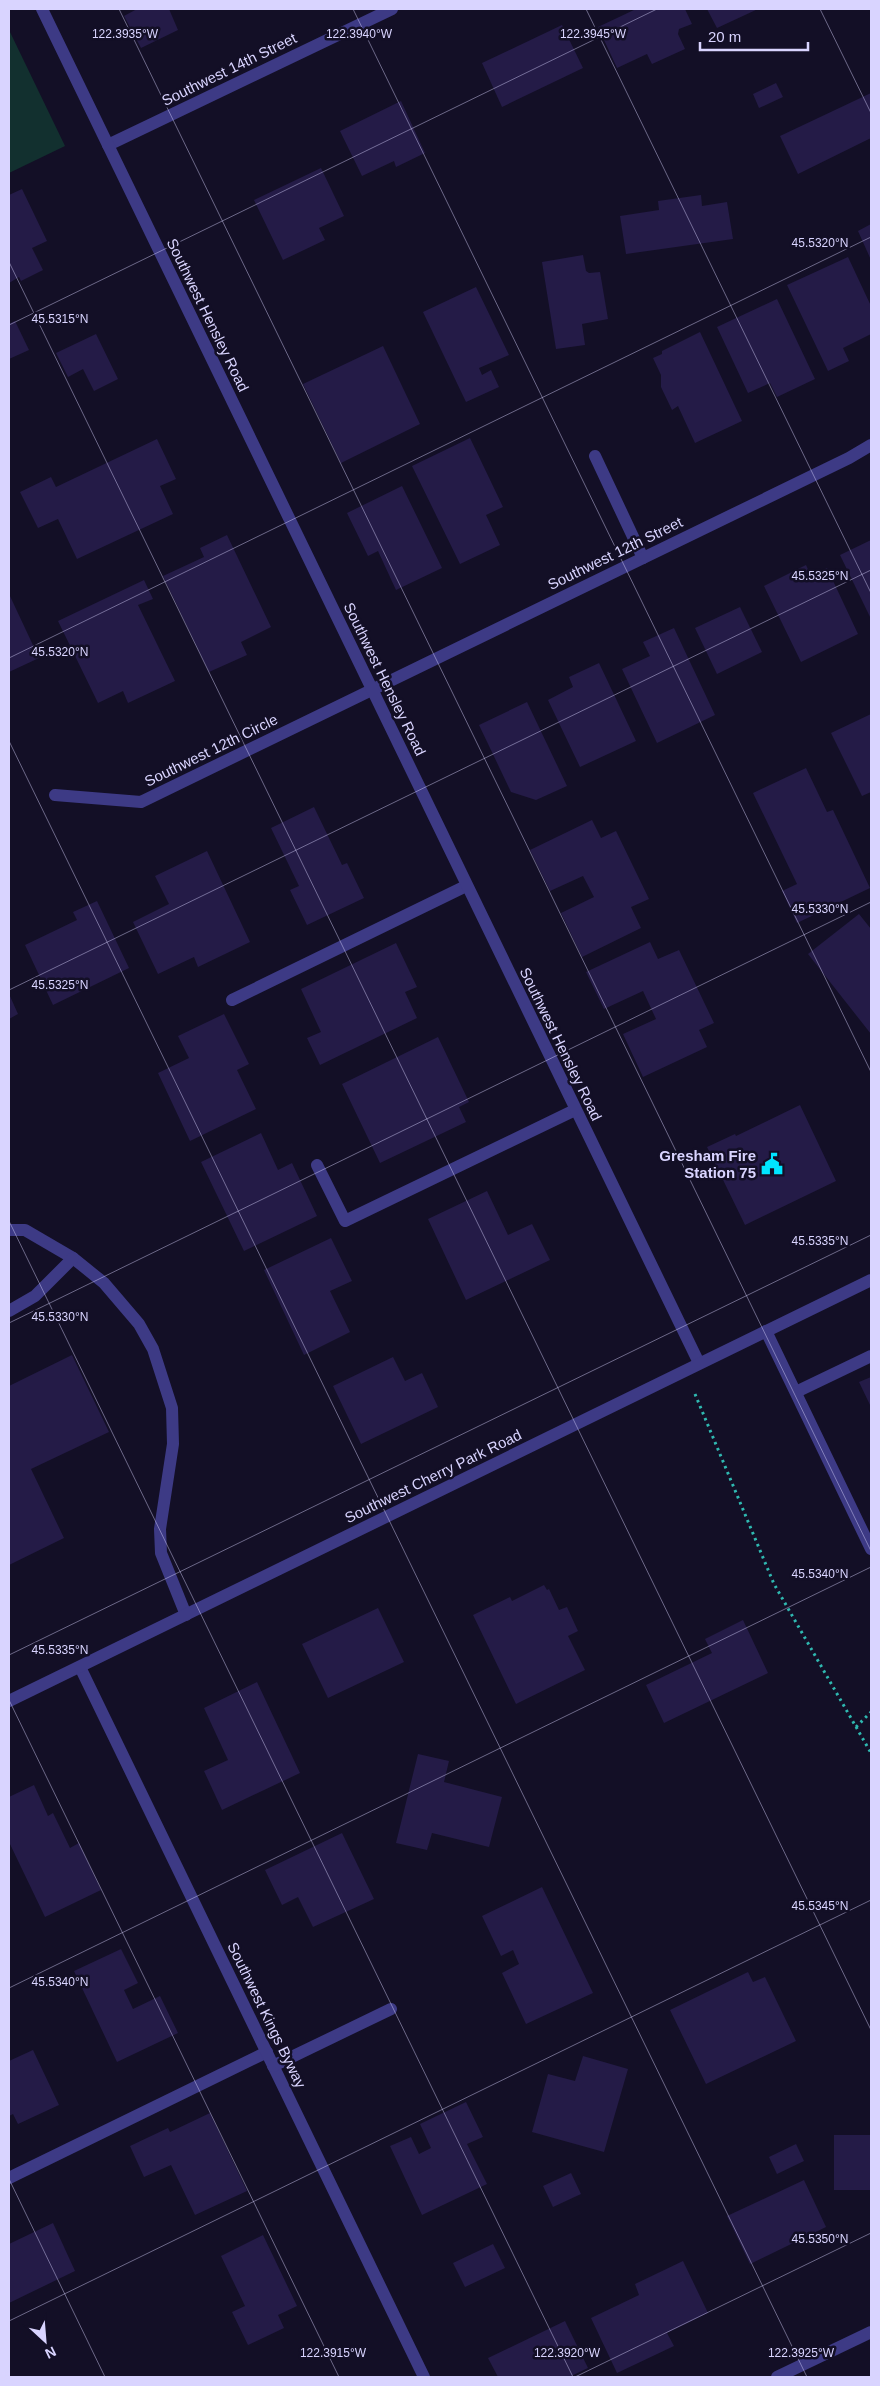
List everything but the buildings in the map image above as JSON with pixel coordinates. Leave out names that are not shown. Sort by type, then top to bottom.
[{"type":"street","name":"Southwest Hensley Road","points":[[42,9],[699,1364]]},
{"type":"street","name":"Southwest 14th Street","points":[[108,145],[392,9]]},
{"type":"street","name":"Southwest 12th Street","points":[[372,690],[850,458],[871,445]]},
{"type":"street","points":[[595,456],[643,558]]},
{"type":"street","name":"Southwest 12th Circle","points":[[55,795],[141,802],[372,690]]},
{"type":"street","points":[[232,1000],[466,886]]},
{"type":"street","points":[[317,1165],[345,1221],[576,1110]]},
{"type":"street","points":[[9,1230],[25,1230],[73,1258],[104,1283],[140,1324],[152,1348],[166,1385],[172,1408],[173,1444],[160,1528],[160,1553],[186,1615]]},
{"type":"street","points":[[9,1310],[35,1296],[73,1258]]},
{"type":"street","name":"Southwest Cherry Park Road","points":[[9,1701],[871,1280]]},
{"type":"street","points":[[766,1331],[871,1550]]},
{"type":"street","points":[[796,1392],[871,1356]]},
{"type":"street","name":"Southwest Kings Byway","points":[[80,1667],[424,2377]]},
{"type":"street","points":[[273,2066],[391,2009]]},
{"type":"street","points":[[9,2178],[267,2052]]},
{"type":"street","points":[[777,2377],[871,2332]]},
{"type":"path","points":[[685,1370],[774,1584],[871,1754]]},
{"type":"path","points":[[856,1727],[871,1712]]},
{"type":"green space","points":[[9,30],[65,146],[9,173]]},
{"type":"place","name":"Gresham Fire Station 75","points":[[772,1164]]}]
